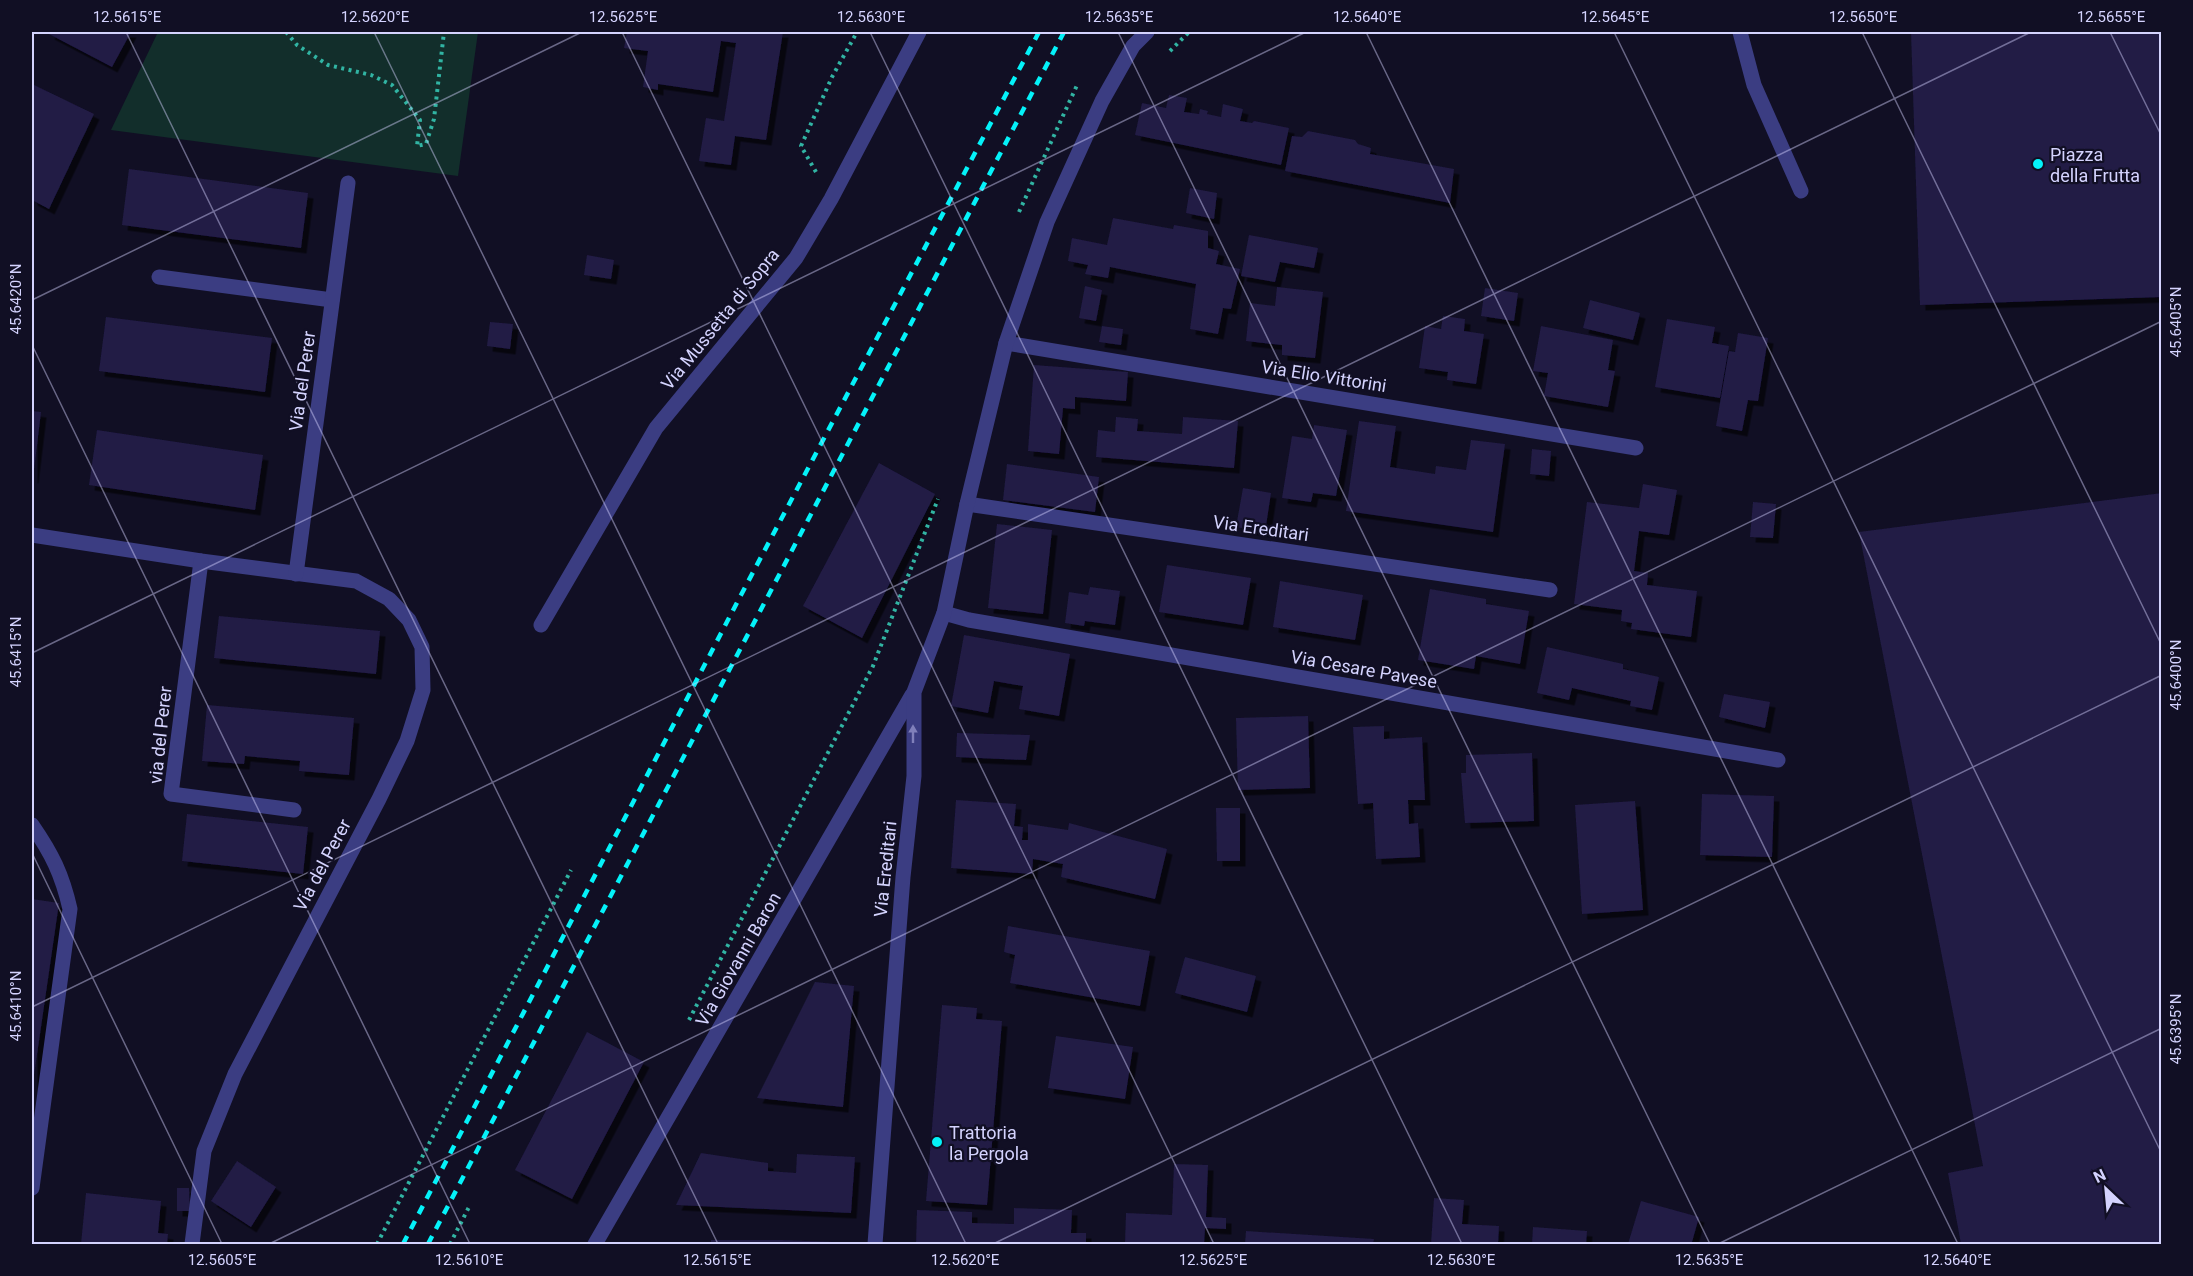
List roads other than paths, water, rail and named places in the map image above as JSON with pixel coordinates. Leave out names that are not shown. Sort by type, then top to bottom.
[{"type":"street","name":"Via Mussetta di Sopra","points":[[541,626],[656,428],[796,258],[831,199],[919,32]]},
{"type":"street","name":"Via Ereditari","points":[[875,1245],[902,888],[914,776],[914,692],[944,613],[967,504],[1006,343],[1052,212],[1102,100],[1133,46],[1147,32]]},
{"type":"street","points":[[1740,32],[1754,85],[1801,191]]},
{"type":"street","name":"Via del Perer","points":[[296,574],[348,183]]},
{"type":"street","points":[[159,277],[332,300]]},
{"type":"street","name":"Via Elio Vittorini","points":[[1006,343],[1636,447]]},
{"type":"street","name":"Via Ereditari","points":[[967,504],[1550,590]]},
{"type":"street","name":"Via del Perer","points":[[32,535],[201,561],[356,581],[389,599],[408,620],[422,647],[423,690],[407,741],[235,1074],[204,1151],[192,1245]]},
{"type":"street","name":"via del Perer","points":[[201,561],[171,794],[294,810]]},
{"type":"street","name":"Via Cesare Pavese","points":[[944,613],[969,620],[1778,760]]},
{"type":"street","name":"Via Giovanni Baron","points":[[595,1245],[914,692]]},
{"type":"street","points":[[32,825],[63,878],[70,909],[32,1188]]},
{"type":"railway","points":[[403,1244],[741,595],[1039,32]]},
{"type":"railway","points":[[428,1244],[1064,32]]},
{"type":"place","name":"Piazza della Frutta","points":[[2038,164]]},
{"type":"place","name":"Trattoria la Pergola","points":[[937,1142]]}]
